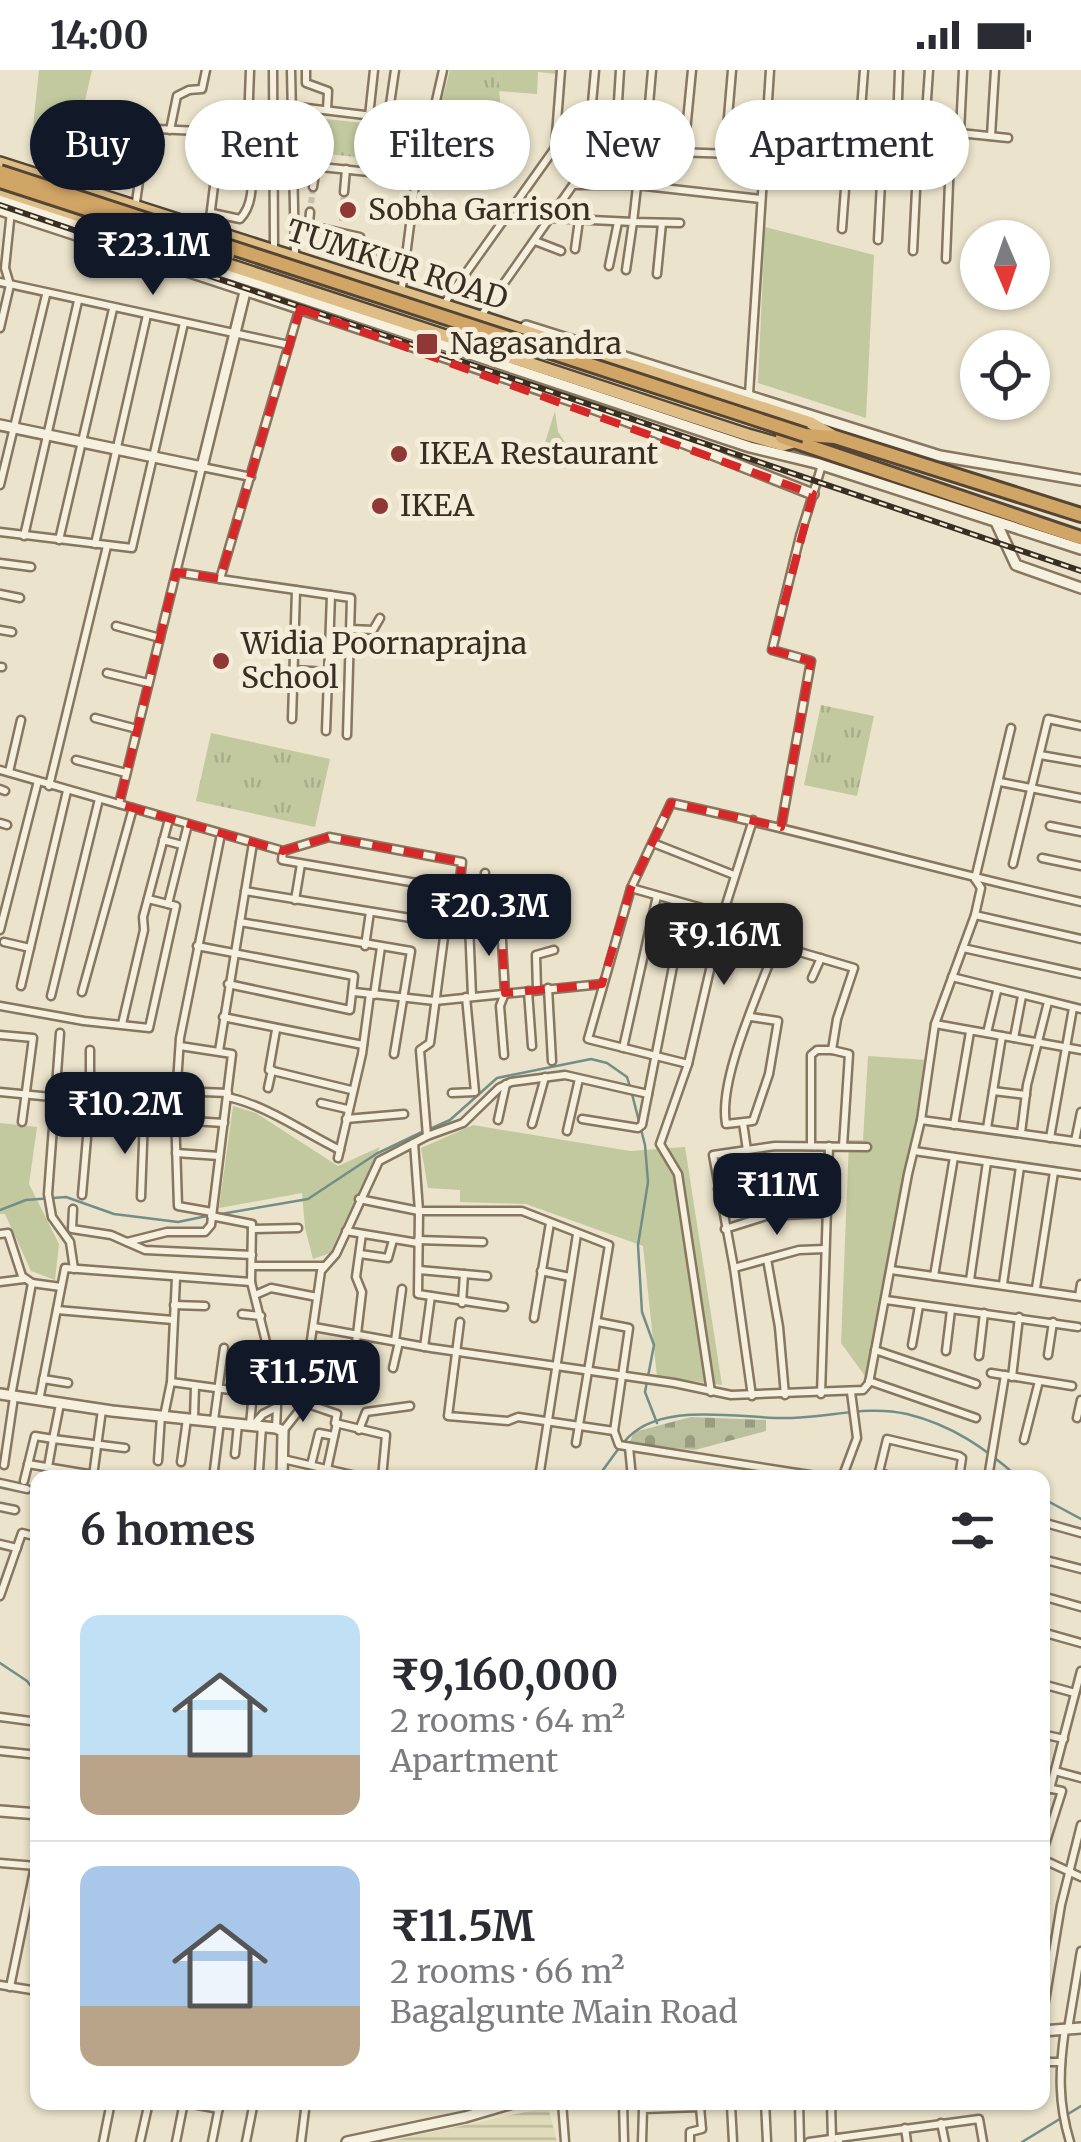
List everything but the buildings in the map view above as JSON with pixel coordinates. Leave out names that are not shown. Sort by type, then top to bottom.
[{"type":"highway","name":"TUMKUR ROAD","points":[[0,160],[30,171]]},
{"type":"highway","points":[[0,172],[801,438],[1081,538]]},
{"type":"highway","points":[[0,181],[782,436],[834,437],[1081,515]]},
{"type":"highway","points":[[50,207],[55,190]]},
{"type":"highway","name":"TUMKUR ROAD","points":[[83,190],[810,423],[834,437]]},
{"type":"highway","name":"TUMKUR ROAD","points":[[0,194],[748,435],[782,445],[801,438]]},
{"type":"street","points":[[170,130],[177,96],[202,90],[206,70]]},
{"type":"street","points":[[136,202],[146,133],[156,128],[242,132],[248,125],[250,70]]},
{"type":"street","points":[[273,70],[273,100]]},
{"type":"street","points":[[290,100],[291,70]]},
{"type":"street","points":[[306,70],[306,83],[328,91],[328,100]]},
{"type":"street","points":[[371,100],[374,70]]},
{"type":"street","points":[[391,100],[395,70]]},
{"type":"street","points":[[436,100],[443,70]]},
{"type":"street","points":[[559,100],[561,70]]},
{"type":"street","points":[[592,100],[595,70]]},
{"type":"street","points":[[618,100],[620,70]]},
{"type":"street","points":[[649,100],[652,70]]},
{"type":"street","points":[[689,100],[692,70]]},
{"type":"street","points":[[730,100],[732,70]]},
{"type":"street","points":[[767,100],[770,70]]},
{"type":"street","points":[[862,100],[864,70]]},
{"type":"street","points":[[898,100],[899,70]]},
{"type":"street","points":[[925,100],[929,70]]},
{"type":"street","points":[[959,100],[963,70]]},
{"type":"street","points":[[990,136],[995,70]]},
{"type":"street","points":[[969,134],[1008,138]]},
{"type":"street","points":[[446,301],[550,155]]},
{"type":"street","points":[[0,160],[940,456],[1081,480]]},
{"type":"street","points":[[334,168],[354,170]]},
{"type":"street","points":[[344,192],[346,169]]},
{"type":"street","points":[[209,226],[214,190]]},
{"type":"street","points":[[212,213],[240,219],[250,204],[250,190]]},
{"type":"street","points":[[273,190],[274,247]]},
{"type":"street","points":[[293,190],[295,253]]},
{"type":"street","points":[[402,287],[415,190]]},
{"type":"street","points":[[483,312],[570,190]]},
{"type":"street","points":[[626,270],[636,190]]},
{"type":"street","points":[[674,190],[760,199]]},
{"type":"street","points":[[748,394],[761,190]]},
{"type":"street","points":[[842,229],[845,190]]},
{"type":"street","points":[[878,240],[881,190]]},
{"type":"street","points":[[913,250],[917,190]]},
{"type":"street","points":[[946,259],[951,190]]},
{"type":"street","points":[[0,194],[8,208],[2,269],[10,285],[0,328]]},
{"type":"street","points":[[8,208],[564,398],[813,494]]},
{"type":"street","points":[[8,208],[303,298],[744,445],[822,465],[1081,549]]},
{"type":"street","points":[[308,224],[310,212]]},
{"type":"street","points":[[551,218],[680,224]]},
{"type":"street","points":[[575,249],[579,220]]},
{"type":"street","points":[[342,221],[342,233]]},
{"type":"street","points":[[294,222],[360,237],[359,246],[406,259]]},
{"type":"street","points":[[610,266],[618,222]]},
{"type":"street","points":[[657,274],[662,224]]},
{"type":"street","points":[[535,241],[561,251]]},
{"type":"street","points":[[0,282],[289,345]]},
{"type":"street","points":[[119,804],[245,292]]},
{"type":"street","points":[[0,485],[46,295]]},
{"type":"street","points":[[220,580],[303,298]]},
{"type":"street","points":[[24,536],[78,301]]},
{"type":"street","points":[[60,540],[112,308]]},
{"type":"street","points":[[94,544],[147,316]]},
{"type":"street","points":[[0,532],[132,548],[184,323]]},
{"type":"street","points":[[0,425],[251,477]]},
{"type":"street","points":[[738,465],[744,445]]},
{"type":"street","points":[[781,827],[810,661],[772,650],[822,465]]},
{"type":"street","points":[[996,522],[1016,565],[1081,588]]},
{"type":"street","points":[[49,786],[107,546]]},
{"type":"street","points":[[0,562],[31,567]]},
{"type":"street","points":[[176,572],[352,598],[347,736]]},
{"type":"street","points":[[292,718],[296,590]]},
{"type":"street","points":[[0,594],[20,598]]},
{"type":"street","points":[[326,731],[331,595]]},
{"type":"street","points":[[350,629],[372,630],[380,618]]},
{"type":"street","points":[[116,626],[160,638]]},
{"type":"street","points":[[0,630],[12,632]]},
{"type":"street","points":[[293,670],[328,672]]},
{"type":"street","points":[[106,673],[148,683]]},
{"type":"street","points":[[95,718],[137,729]]},
{"type":"street","points":[[1013,864],[1048,719],[1081,726]]},
{"type":"street","points":[[21,720],[4,771],[49,786],[283,851],[330,837],[462,862],[430,1043],[420,1050],[427,1136]]},
{"type":"street","points":[[314,1327],[711,1392],[752,1396],[852,1394],[863,1390],[869,1380],[886,1300],[935,1024],[975,915],[981,888],[976,879],[1012,728]]},
{"type":"street","points":[[1040,755],[1081,762]]},
{"type":"street","points":[[76,760],[126,773]]},
{"type":"street","points":[[0,930],[38,782]]},
{"type":"street","points":[[1000,782],[1081,798]]},
{"type":"street","points":[[21,986],[66,791]]},
{"type":"street","points":[[51,996],[99,799]]},
{"type":"street","points":[[688,1064],[588,1039],[632,888],[671,802],[1081,902]]},
{"type":"street","points":[[82,992],[133,808]]},
{"type":"street","points":[[17,817],[28,820]]},
{"type":"street","points":[[122,1024],[169,818]]},
{"type":"street","points":[[711,1392],[678,1174],[660,1144],[688,1064],[723,914],[754,820]]},
{"type":"street","points":[[168,904],[188,824]]},
{"type":"street","points":[[1050,826],[1081,832]]},
{"type":"street","points":[[221,834],[180,1046],[175,1117],[178,1206],[252,1224],[252,1282],[268,1350],[268,1379],[278,1386],[294,1383],[310,1349],[321,1272],[336,1254],[379,1162],[427,1136],[463,1123],[506,1084],[546,1076],[648,1094]]},
{"type":"street","points":[[163,840],[182,846]]},
{"type":"street","points":[[219,1051],[253,843]]},
{"type":"street","points":[[653,843],[734,875]]},
{"type":"street","points":[[283,851],[282,860],[434,886]]},
{"type":"street","points":[[1042,858],[1081,866]]},
{"type":"street","points":[[295,900],[302,864]]},
{"type":"street","points":[[479,924],[485,873]]},
{"type":"street","points":[[632,888],[723,914]]},
{"type":"street","points":[[245,891],[450,923],[526,925]]},
{"type":"street","points":[[622,1048],[656,896]]},
{"type":"street","points":[[0,1006],[149,1028],[176,906],[148,900]]},
{"type":"street","points":[[582,1119],[641,1127],[685,905]]},
{"type":"street","points":[[365,946],[370,912]]},
{"type":"street","points":[[975,915],[1081,939]]},
{"type":"street","points":[[240,922],[412,953],[394,1054]]},
{"type":"street","points":[[452,1093],[475,1092],[469,924]]},
{"type":"street","points":[[501,924],[504,1055]]},
{"type":"street","points":[[4,942],[30,948]]},
{"type":"street","points":[[750,1017],[778,1021],[769,1074],[753,1121],[726,1124],[724,1103],[750,1017],[776,944],[854,968],[832,1050]]},
{"type":"street","points":[[197,946],[354,976],[350,1010],[228,984]]},
{"type":"street","points":[[177,1091],[228,1095],[255,1103],[339,1154],[381,948]]},
{"type":"street","points":[[963,948],[1081,974]]},
{"type":"street","points":[[532,1046],[536,955],[554,950]]},
{"type":"street","points":[[812,978],[821,958]]},
{"type":"street","points":[[952,977],[1077,1008],[1065,1046],[1050,1138]]},
{"type":"street","points":[[354,992],[435,1001],[602,984]]},
{"type":"street","points":[[548,988],[552,1061]]},
{"type":"street","points":[[987,1034],[997,990]]},
{"type":"street","points":[[1014,1038],[1022,996]]},
{"type":"street","points":[[1022,1133],[1026,1095],[1048,1002]]},
{"type":"street","points":[[223,1017],[363,1045]]},
{"type":"street","points":[[935,1024],[1081,1050]]},
{"type":"street","points":[[276,1030],[269,1070],[351,1090]]},
{"type":"street","points":[[954,1124],[970,1032]]},
{"type":"street","points":[[60,1033],[48,1194],[52,1218],[70,1242],[74,1269]]},
{"type":"street","points":[[0,1050],[1,1036],[33,1038],[22,1122]]},
{"type":"street","points":[[987,1128],[1002,1036]]},
{"type":"street","points":[[128,1242],[167,1232],[209,1230],[232,1054],[180,1046]]},
{"type":"street","points":[[82,1195],[90,1050]]},
{"type":"street","points":[[811,1146],[811,1055],[818,1050],[849,1054],[844,1146]]},
{"type":"street","points":[[268,1088],[272,1070]]},
{"type":"street","points":[[532,1124],[546,1076]]},
{"type":"street","points":[[566,1131],[579,1079]]},
{"type":"street","points":[[498,1120],[506,1084]]},
{"type":"street","points":[[994,1090],[1026,1095]]},
{"type":"street","points":[[0,1092],[113,1104]]},
{"type":"street","points":[[321,1103],[347,1109]]},
{"type":"street","points":[[921,1120],[1078,1142],[1081,1112]]},
{"type":"street","points":[[345,1119],[404,1114]]},
{"type":"street","points":[[141,1197],[144,1117],[224,1123]]},
{"type":"street","points":[[743,1123],[747,1150]]},
{"type":"street","points":[[414,1143],[419,1210],[418,1294],[504,1307]]},
{"type":"street","points":[[752,1396],[714,1155],[811,1146],[867,1146]]},
{"type":"street","points":[[820,1394],[830,1146]]},
{"type":"street","points":[[914,1151],[1081,1176]]},
{"type":"street","points":[[176,1153],[219,1156]]},
{"type":"street","points":[[934,1276],[954,1157]]},
{"type":"street","points":[[970,1280],[987,1162]]},
{"type":"street","points":[[1004,1284],[1020,1166]]},
{"type":"street","points":[[1036,1288],[1054,1172]]},
{"type":"street","points":[[718,1189],[776,1180],[828,1182]]},
{"type":"street","points":[[359,1199],[419,1210],[522,1210],[610,1245],[576,1443]]},
{"type":"street","points":[[73,1210],[72,1229],[92,1230],[144,1250],[252,1255]]},
{"type":"street","points":[[725,1229],[766,1216],[826,1213]]},
{"type":"street","points":[[534,1318],[550,1223]]},
{"type":"street","points":[[252,1229],[298,1228]]},
{"type":"street","points":[[346,1231],[418,1242],[483,1242]]},
{"type":"street","points":[[0,1234],[8,1232],[22,1276],[29,1281]]},
{"type":"street","points":[[353,1368],[362,1292],[356,1278],[362,1234]]},
{"type":"street","points":[[540,1470],[577,1234]]},
{"type":"street","points":[[360,1254],[388,1258],[393,1239]]},
{"type":"street","points":[[734,1268],[799,1250],[825,1249]]},
{"type":"street","points":[[767,1260],[779,1326],[785,1395]]},
{"type":"street","points":[[252,1266],[326,1266]]},
{"type":"street","points":[[39,1401],[65,1268],[252,1282]]},
{"type":"street","points":[[419,1270],[487,1276]]},
{"type":"street","points":[[891,1270],[1080,1296],[1081,1284]]},
{"type":"street","points":[[541,1271],[570,1277]]},
{"type":"street","points":[[462,1303],[464,1274]]},
{"type":"street","points":[[158,1461],[172,1382],[176,1277]]},
{"type":"street","points":[[0,1282],[29,1281],[62,1287]]},
{"type":"street","points":[[4,1465],[8,1396],[29,1281]]},
{"type":"street","points":[[255,1295],[271,1288],[317,1297]]},
{"type":"street","points":[[393,1368],[402,1289]]},
{"type":"street","points":[[424,1347],[431,1296]]},
{"type":"street","points":[[886,1300],[1078,1327]]},
{"type":"street","points":[[174,1306],[205,1306]]},
{"type":"street","points":[[912,1346],[919,1306]]},
{"type":"street","points":[[57,1310],[172,1320]]},
{"type":"street","points":[[946,1351],[951,1310]]},
{"type":"street","points":[[979,1356],[984,1313]]},
{"type":"street","points":[[242,1314],[261,1316]]},
{"type":"street","points":[[990,1470],[1019,1317]]},
{"type":"street","points":[[460,1322],[448,1416],[546,1420],[614,1432]]},
{"type":"street","points":[[598,1322],[629,1328],[614,1432],[618,1445],[777,1470]]},
{"type":"street","points":[[1048,1354],[1052,1322]]},
{"type":"street","points":[[214,1470],[224,1348]]},
{"type":"street","points":[[268,1350],[310,1349]]},
{"type":"street","points":[[875,1350],[976,1384]]},
{"type":"street","points":[[991,1373],[1072,1386]]},
{"type":"street","points":[[43,1379],[68,1384]]},
{"type":"street","points":[[869,1380],[976,1418]]},
{"type":"street","points":[[1024,1440],[1040,1381]]},
{"type":"street","points":[[172,1382],[254,1393],[251,1410],[259,1470]]},
{"type":"street","points":[[180,1462],[195,1386]]},
{"type":"street","points":[[278,1386],[275,1408],[283,1470]]},
{"type":"street","points":[[845,1470],[854,1449],[857,1420],[852,1394]]},
{"type":"street","points":[[8,1396],[280,1429]]},
{"type":"street","points":[[1076,1418],[1081,1400]]},
{"type":"street","points":[[280,1429],[305,1402],[338,1414],[327,1469]]},
{"type":"street","points":[[48,1467],[60,1404]]},
{"type":"street","points":[[359,1430],[366,1412],[410,1406]]},
{"type":"street","points":[[255,1425],[263,1414],[275,1408]]},
{"type":"street","points":[[94,1470],[102,1410]]},
{"type":"street","points":[[251,1410],[263,1414]]},
{"type":"street","points":[[235,1454],[238,1423]]},
{"type":"street","points":[[337,1423],[386,1435],[383,1470]]},
{"type":"street","points":[[311,1465],[319,1434],[334,1436]]},
{"type":"street","points":[[0,1483],[26,1485],[36,1436],[124,1448]]},
{"type":"street","points":[[880,1470],[887,1440],[958,1456],[962,1458],[960,1470]]},
{"type":"street","points":[[629,1447],[631,1470]]},
{"type":"street","points":[[284,1459],[331,1470]]},
{"type":"street","points":[[28,1464],[63,1470]]},
{"type":"street","points":[[0,1507],[15,1510]]},
{"type":"street","points":[[1050,1524],[1080,1531]]},
{"type":"street","points":[[0,1596],[22,1533],[30,1535]]},
{"type":"street","points":[[0,1544],[16,1548]]},
{"type":"street","points":[[1050,1561],[1081,1569]]},
{"type":"street","points":[[1050,1598],[1081,1607]]},
{"type":"street","points":[[1050,1634],[1081,1643]]},
{"type":"street","points":[[1050,1780],[1081,1671]]},
{"type":"street","points":[[1050,1686],[1076,1693]]},
{"type":"street","points":[[0,1718],[30,1721]]},
{"type":"street","points":[[1050,1736],[1064,1739]]},
{"type":"street","points":[[0,1751],[30,1754]]},
{"type":"street","points":[[1055,1771],[1081,1778]]},
{"type":"street","points":[[1050,1789],[1062,1792],[1050,1830]]},
{"type":"street","points":[[0,1811],[30,1813]]},
{"type":"street","points":[[1050,1973],[1068,1872],[1081,1825]]},
{"type":"street","points":[[1050,1861],[1081,1877]]},
{"type":"street","points":[[0,1863],[30,1866]]},
{"type":"street","points":[[10,1987],[30,1894]]},
{"type":"street","points":[[1070,2142],[1060,2108],[1060,2062],[1081,1951]]},
{"type":"street","points":[[0,1986],[30,1990]]},
{"type":"street","points":[[1050,2030],[1081,2028]]},
{"type":"street","points":[[1050,2062],[1060,2062]]},
{"type":"street","points":[[103,2142],[110,2110]]},
{"type":"street","points":[[140,2142],[147,2110]]},
{"type":"street","points":[[176,2142],[182,2110]]},
{"type":"street","points":[[212,2142],[219,2110]]},
{"type":"street","points":[[246,2142],[252,2110]]},
{"type":"street","points":[[301,2142],[305,2110]]},
{"type":"street","points":[[348,2142],[484,2110]]},
{"type":"street","points":[[562,2110],[564,2142]]},
{"type":"street","points":[[623,2110],[624,2142]]},
{"type":"street","points":[[642,2142],[643,2110]]},
{"type":"street","points":[[690,2142],[690,2132],[702,2129],[700,2110]]},
{"type":"street","points":[[731,2110],[733,2142]]},
{"type":"street","points":[[765,2110],[767,2142]]},
{"type":"street","points":[[799,2110],[800,2142]]},
{"type":"street","points":[[833,2110],[836,2140]]},
{"type":"street","points":[[810,2142],[979,2119],[983,2142]]},
{"type":"street","points":[[941,2124],[944,2142]]},
{"type":"street","points":[[904,2128],[907,2142]]},
{"type":"highlighted area","points":[[300,309],[813,494],[772,650],[811,661],[781,827],[671,803],[631,888],[602,984],[505,993],[501,924],[455,923],[462,862],[329,837],[283,851],[119,804],[176,572],[220,579]]},
{"type":"shaded area","points":[[549,2110],[557,2142],[387,2142]]},
{"type":"green space","points":[[39,70],[92,70],[85,100],[36,100]]},
{"type":"green space","points":[[450,70],[498,70],[500,100],[442,100]]},
{"type":"green space","points":[[498,70],[556,70],[556,74],[538,72],[537,94],[499,91]]},
{"type":"green space","points":[[334,120],[354,122],[354,157],[334,155]]},
{"type":"green space","points":[[765,227],[874,255],[866,418],[758,383]]},
{"type":"green space","points":[[555,411],[558,432],[575,457],[566,469],[550,464],[542,452]]},
{"type":"green space","points":[[821,705],[874,716],[857,796],[804,785]]},
{"type":"green space","points":[[211,733],[330,759],[315,827],[196,801]]},
{"type":"green space","points":[[868,1056],[927,1060],[865,1376],[841,1343],[849,1140],[863,1140]]},
{"type":"green space","points":[[233,1106],[256,1113],[338,1166],[380,1147],[330,1253],[313,1259],[302,1193],[219,1208]]},
{"type":"green space","points":[[0,1123],[37,1127],[29,1184],[59,1244],[55,1280],[31,1271],[5,1214],[0,1214]]},
{"type":"green space","points":[[473,1125],[630,1151],[685,1147],[722,1385],[657,1376],[643,1246],[526,1204],[460,1202],[460,1190],[428,1188],[421,1148]]},
{"type":"green space","points":[[691,1417],[766,1420],[766,1431],[695,1450],[629,1444],[634,1432]]},
{"type":"waterway","points":[[430,1129],[450,1120],[497,1078],[591,1059],[607,1063],[627,1077],[630,1087]]},
{"type":"waterway","points":[[632,1094],[645,1145],[648,1182],[638,1245],[642,1312],[654,1345],[645,1392],[657,1423]]},
{"type":"waterway","points":[[215,1215],[308,1199],[376,1154],[422,1132]]},
{"type":"waterway","points":[[0,1210],[26,1200],[66,1197],[114,1214],[178,1222],[207,1216]]},
{"type":"waterway","points":[[624,1442],[639,1428],[680,1416],[792,1418],[892,1412],[953,1431],[1009,1470]]},
{"type":"waterway","points":[[603,1470],[619,1448]]},
{"type":"waterway","points":[[1050,1502],[1081,1519]]},
{"type":"waterway","points":[[0,1663],[30,1685]]},
{"type":"waterway","points":[[1022,2142],[1081,2106]]},
{"type":"tunnel","points":[[310,212],[313,190]]},
{"type":"tunnel","points":[[342,221],[344,192]]},
{"type":"railway","points":[[0,205],[1081,571]]},
{"type":"place","name":"Sobha Garrison","points":[[348,210]]},
{"type":"place","name":"Nagasandra","points":[[427,344]]},
{"type":"place","name":"IKEA Restaurant","points":[[399,454]]},
{"type":"place","name":"IKEA","points":[[380,506]]},
{"type":"place","name":"Widia Poornaprajna School","points":[[221,661]]}]
